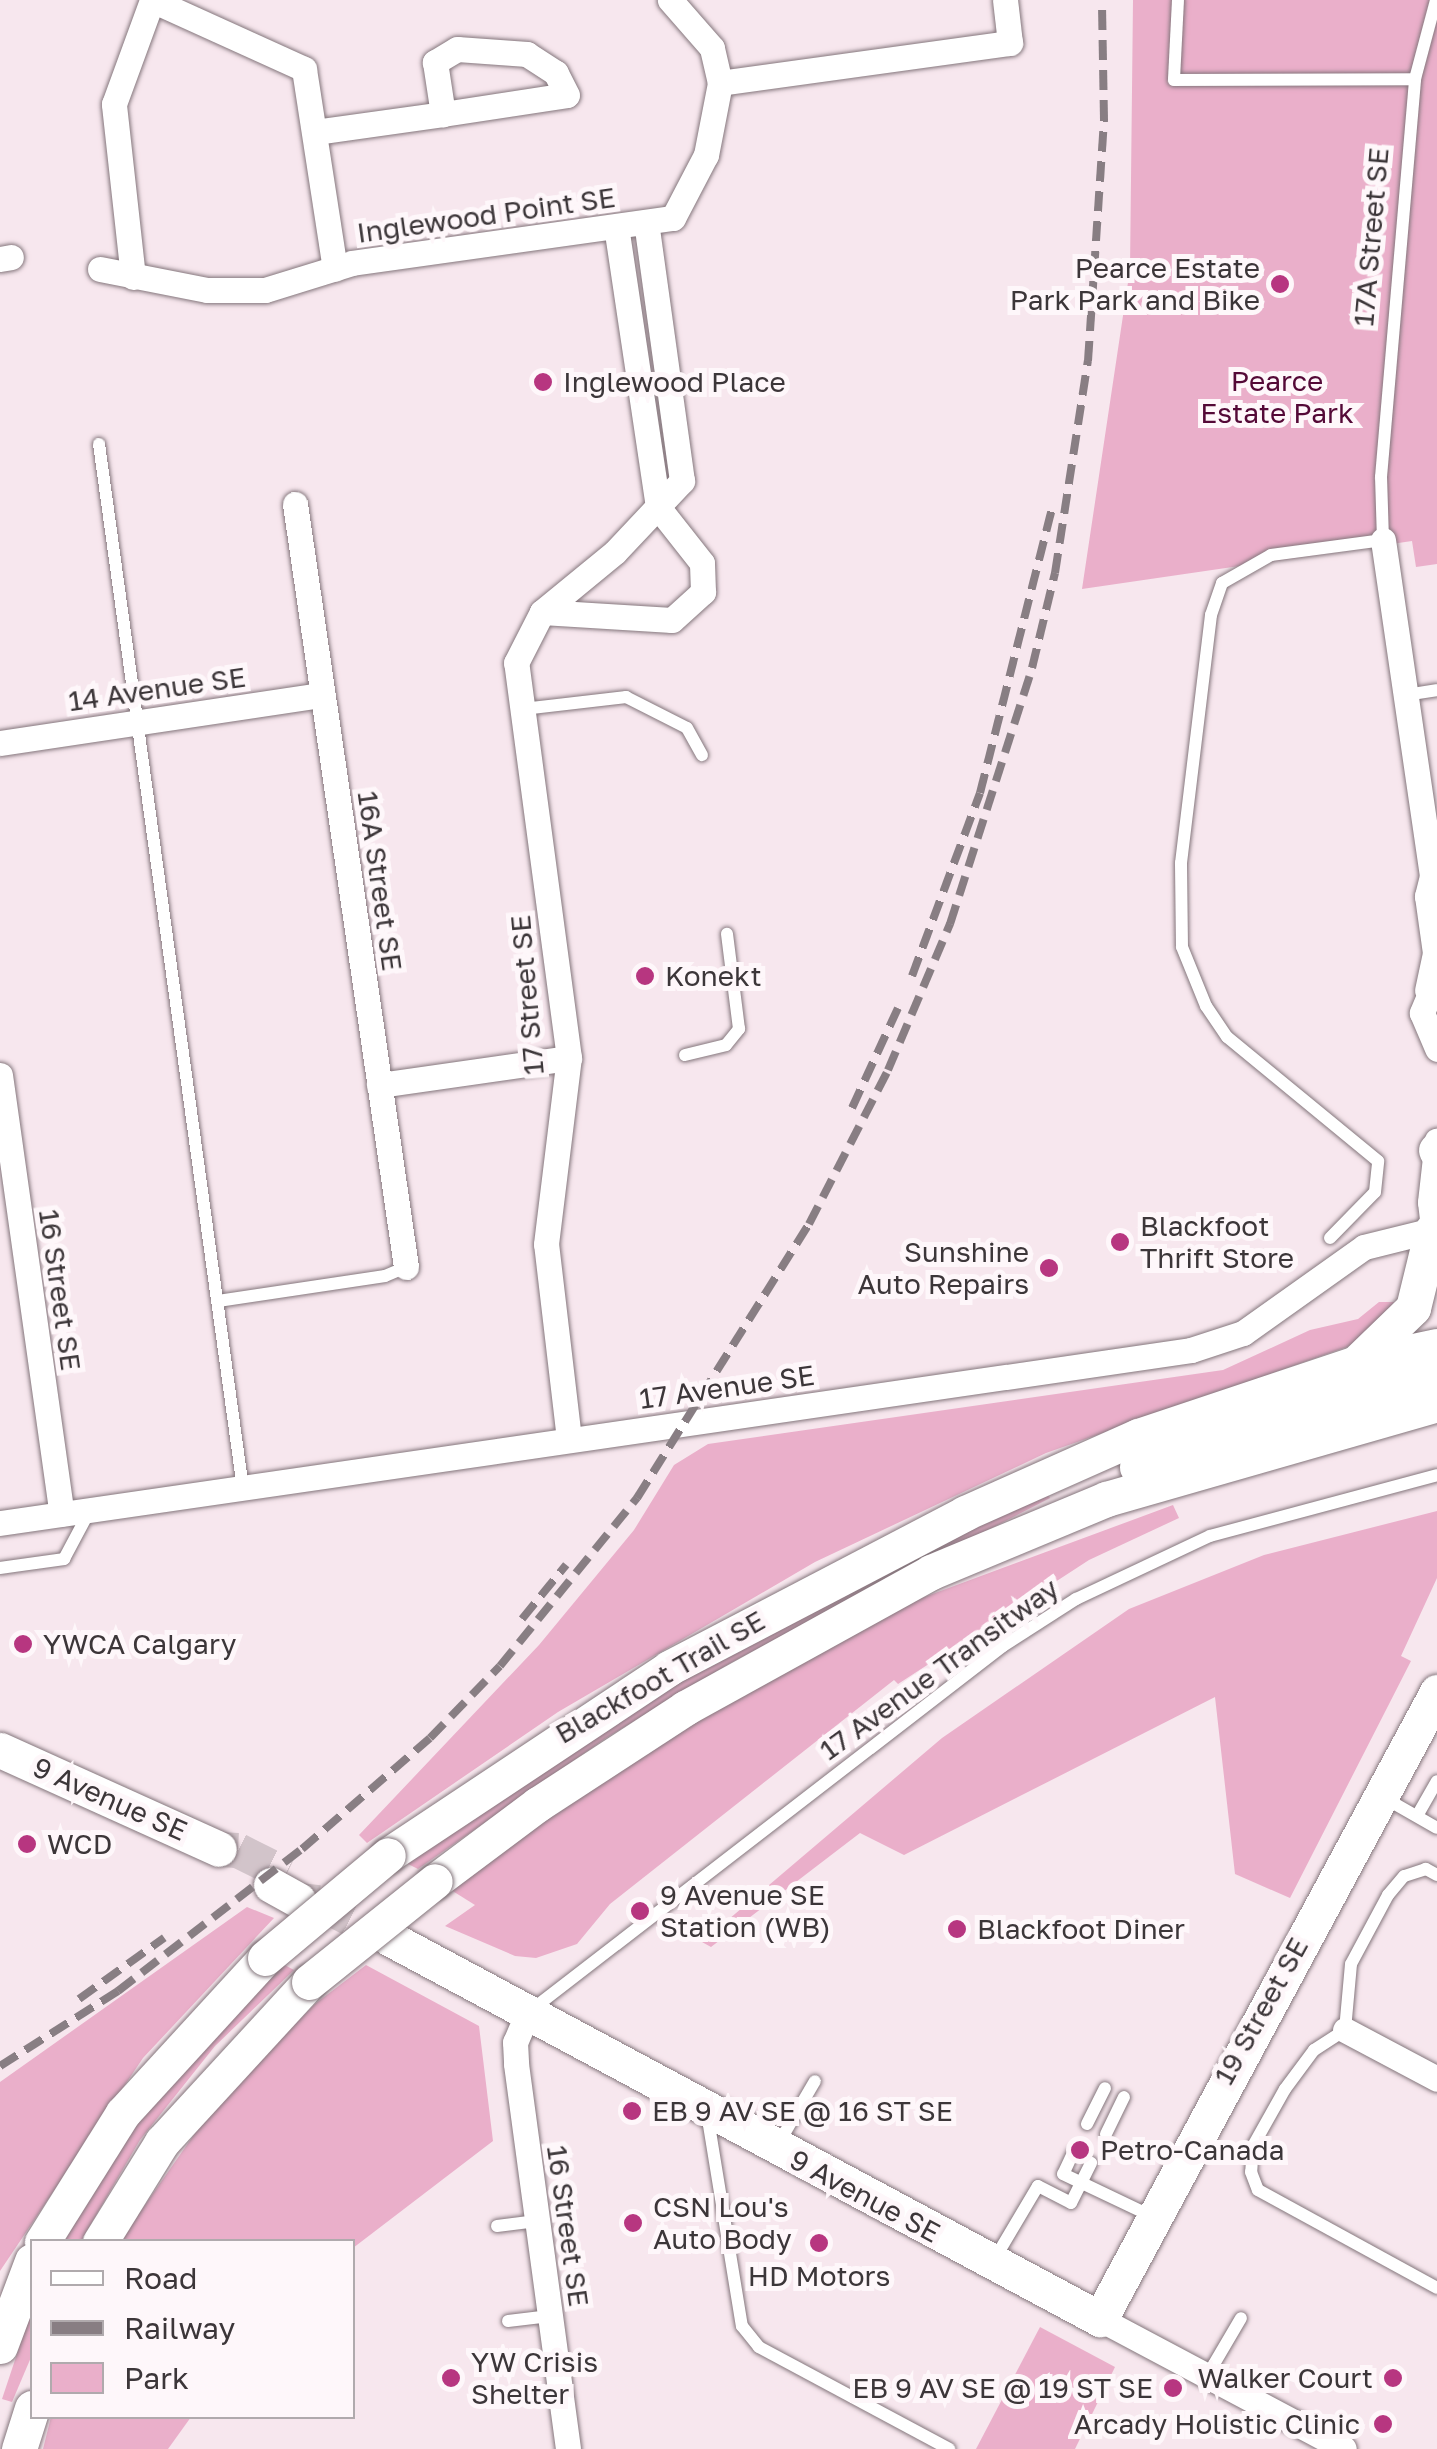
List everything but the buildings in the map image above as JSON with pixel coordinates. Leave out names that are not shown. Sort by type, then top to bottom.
[{"type":"main road","points":[[1356,1363],[1413,1308],[1435,1244]]},
{"type":"main road","name":"Blackfoot Trail SE","points":[[44,2239],[123,2113],[265,1958],[388,1855],[606,1706],[836,1577],[1138,1436],[1356,1363],[1437,1346]]},
{"type":"main road","points":[[995,1544],[1147,1462],[1238,1427],[1437,1370]]},
{"type":"main road","name":"Blackfoot Trail SE","points":[[102,2239],[162,2142],[309,1982],[538,1804],[685,1708],[995,1544],[1106,1498],[1437,1404]]},
{"type":"main road","name":"19 Street SE","points":[[1100,2319],[1379,1794],[1429,1717],[1437,1667]]},
{"type":"main road","name":"9 Avenue SE","points":[[0,1750],[220,1850]]},
{"type":"main road","name":"9 Avenue SE","points":[[389,1938],[1100,2319]]},
{"type":"main road","points":[[2,2330],[30,2267]]},
{"type":"main road","points":[[20,2449],[30,2415]]},
{"type":"street","name":"Inglewood Point SE","points":[[133,277],[114,104],[152,0],[304,69],[336,269]]},
{"type":"street","points":[[646,223],[673,218],[691,192],[720,83],[712,48],[670,0]]},
{"type":"street","points":[[720,83],[1010,42],[1005,0]]},
{"type":"street","points":[[316,132],[442,114],[567,95],[556,73],[526,54],[457,49],[435,62],[442,114]]},
{"type":"street","name":"Inglewood Point SE","points":[[100,269],[207,290],[265,290],[336,269],[646,223]]},
{"type":"street","name":"17 Street SE","points":[[569,1440],[546,1244],[569,1058],[516,663],[542,612],[616,552],[682,480],[646,223]]},
{"type":"street","points":[[542,612],[672,620],[690,608],[703,592],[702,563],[658,507],[616,226]]},
{"type":"street","name":"16A Street SE","points":[[294,504],[406,1267]]},
{"type":"street","name":"17A Street SE","points":[[1383,540],[1434,879],[1427,896],[1435,953],[1424,1025],[1437,1051]]},
{"type":"street","name":"14 Avenue SE","points":[[0,743],[322,695]]},
{"type":"street","points":[[379,1085],[569,1058]]},
{"type":"street","name":"16 Street SE","points":[[0,1075],[62,1514]]},
{"type":"street","points":[[1435,1244],[1437,1140]]},
{"type":"street","name":"17 Avenue SE","points":[[0,1523],[1190,1350],[1243,1333],[1364,1247],[1435,1244]]},
{"type":"street","name":"16 Street SE","points":[[528,2012],[515,2042],[568,2449]]},
{"type":"street","points":[[1345,2030],[1437,2080]]},
{"type":"street","name":"9 Avenue SE","points":[[1100,2319],[1344,2449]]},
{"type":"lane","points":[[1178,0],[1174,80],[1415,80]]},
{"type":"lane","name":"17A Street SE","points":[[1383,540],[1381,477],[1415,80],[1436,0]]},
{"type":"lane","points":[[99,444],[243,1488]]},
{"type":"lane","points":[[1330,1238],[1376,1192],[1378,1161],[1227,1037],[1206,1006],[1182,947],[1181,862],[1211,615],[1222,584],[1271,555],[1383,540]]},
{"type":"lane","points":[[1406,695],[1437,690]]},
{"type":"lane","points":[[522,709],[626,696],[687,728],[702,755]]},
{"type":"lane","points":[[685,1055],[726,1045],[739,1029],[727,934]]},
{"type":"lane","points":[[218,1301],[385,1276],[406,1267]]},
{"type":"lane","name":"17 Avenue Transitway","points":[[528,2012],[1002,1646],[1076,1599],[1210,1536],[1437,1475]]},
{"type":"lane","points":[[0,1568],[64,1559],[90,1510]]},
{"type":"lane","points":[[1417,1816],[1437,1780]]},
{"type":"lane","points":[[1379,1794],[1437,1828]]},
{"type":"lane","points":[[1437,1874],[1426,1869],[1404,1876],[1388,1894],[1351,1964],[1345,2030],[1314,2050],[1285,2089],[1253,2146],[1251,2172],[1258,2190],[1437,2288]]},
{"type":"lane","points":[[776,2148],[815,2081]]},
{"type":"lane","points":[[1087,2124],[1105,2088]]},
{"type":"lane","points":[[1106,2134],[1124,2097]]},
{"type":"lane","points":[[706,2111],[742,2326],[759,2347],[949,2449]]},
{"type":"lane","points":[[1073,2153],[1063,2174],[1152,2216]]},
{"type":"lane","points":[[992,2263],[1038,2186],[1071,2203],[1091,2163]]},
{"type":"lane","points":[[498,2226],[537,2221]]},
{"type":"lane","points":[[508,2320],[550,2316]]},
{"type":"lane","points":[[1208,2376],[1241,2318]]},
{"type":"green space","name":"Pearce Estate Park","points":[[1133,0],[1437,0],[1437,564],[1416,567],[1412,541],[1082,589],[1130,269]]},
{"type":"green space","points":[[1379,1302],[1394,1302],[1374,1334],[1347,1347],[1046,1453],[815,1562],[558,1712],[367,1843],[359,1835],[539,1645],[634,1530],[674,1465],[708,1444],[1223,1370],[1310,1330],[1358,1319]]},
{"type":"green space","points":[[1044,1487],[1050,1498],[732,1662],[606,1738],[418,1869],[402,1861],[615,1714]]},
{"type":"green space","points":[[1173,1505],[1179,1518],[1089,1560],[898,1684],[894,1680],[610,1904],[577,1944],[536,1958],[515,1956],[445,1926],[475,1905],[451,1890],[588,1790],[731,1701],[919,1599]]},
{"type":"green space","points":[[1437,1511],[1437,1578],[1401,1656],[1411,1661],[1290,1898],[1235,1874],[1215,1697],[904,1855],[860,1833],[711,1947],[702,1942],[942,1738],[1129,1609],[1264,1555]]},
{"type":"green space","points":[[247,1907],[274,1918],[143,2058],[0,2271],[0,2082]]},
{"type":"green space","points":[[279,1962],[294,1970],[215,2046],[140,2140],[82,2239],[66,2239],[127,2135]]},
{"type":"green space","points":[[366,1965],[479,2026],[493,2141],[355,2246],[355,2239],[121,2239],[219,2099],[315,2004]]},
{"type":"green space","points":[[30,2315],[30,2360],[12,2402],[2,2399]]},
{"type":"green space","points":[[1040,2327],[1115,2367],[1075,2449],[976,2449]]},
{"type":"green space","points":[[50,2419],[190,2419],[168,2449],[43,2449]]},
{"type":"tunnel","points":[[219,1849],[238,1850],[286,1874]]},
{"type":"tunnel","points":[[299,1900],[319,1902],[389,1938]]},
{"type":"railway","points":[[0,2066],[118,1991],[302,1849],[430,1738],[500,1666],[637,1498],[809,1224],[888,1070],[950,924],[1032,668],[1055,573],[1088,361],[1104,120],[1102,0]]},
{"type":"railway","points":[[912,976],[980,793],[1052,508]]},
{"type":"railway","points":[[852,1108],[898,1008]]},
{"type":"railway","points":[[522,1619],[566,1565]]},
{"type":"railway","points":[[79,1999],[164,1938]]},
{"type":"place","name":"Pearce Estate Park Park and Bike","points":[[1280,284]]},
{"type":"place","name":"Inglewood Place","points":[[543,382]]},
{"type":"place","name":"Konekt","points":[[645,976]]},
{"type":"place","name":"Blackfoot Thrift Store","points":[[1120,1242]]},
{"type":"place","name":"Sunshine Auto Repairs","points":[[1049,1268]]},
{"type":"place","name":"YWCA Calgary","points":[[23,1644]]},
{"type":"place","name":"WCD","points":[[27,1844]]},
{"type":"place","name":"9 Avenue SE Station (WB)","points":[[640,1911]]},
{"type":"place","name":"Blackfoot Diner","points":[[957,1929]]},
{"type":"place","name":"EB 9 AV SE @ 16 ST SE","points":[[632,2111]]},
{"type":"place","name":"Petro-Canada","points":[[1080,2150]]},
{"type":"place","name":"CSN Lou's Auto Body","points":[[633,2223]]},
{"type":"place","name":"HD Motors","points":[[819,2243]]},
{"type":"place","name":"YW Crisis Shelter","points":[[451,2378]]},
{"type":"place","name":"Walker Court","points":[[1393,2378]]},
{"type":"place","name":"EB 9 AV SE @ 19 ST SE","points":[[1173,2388]]},
{"type":"place","name":"Arcady Holistic Clinic","points":[[1383,2424]]}]
